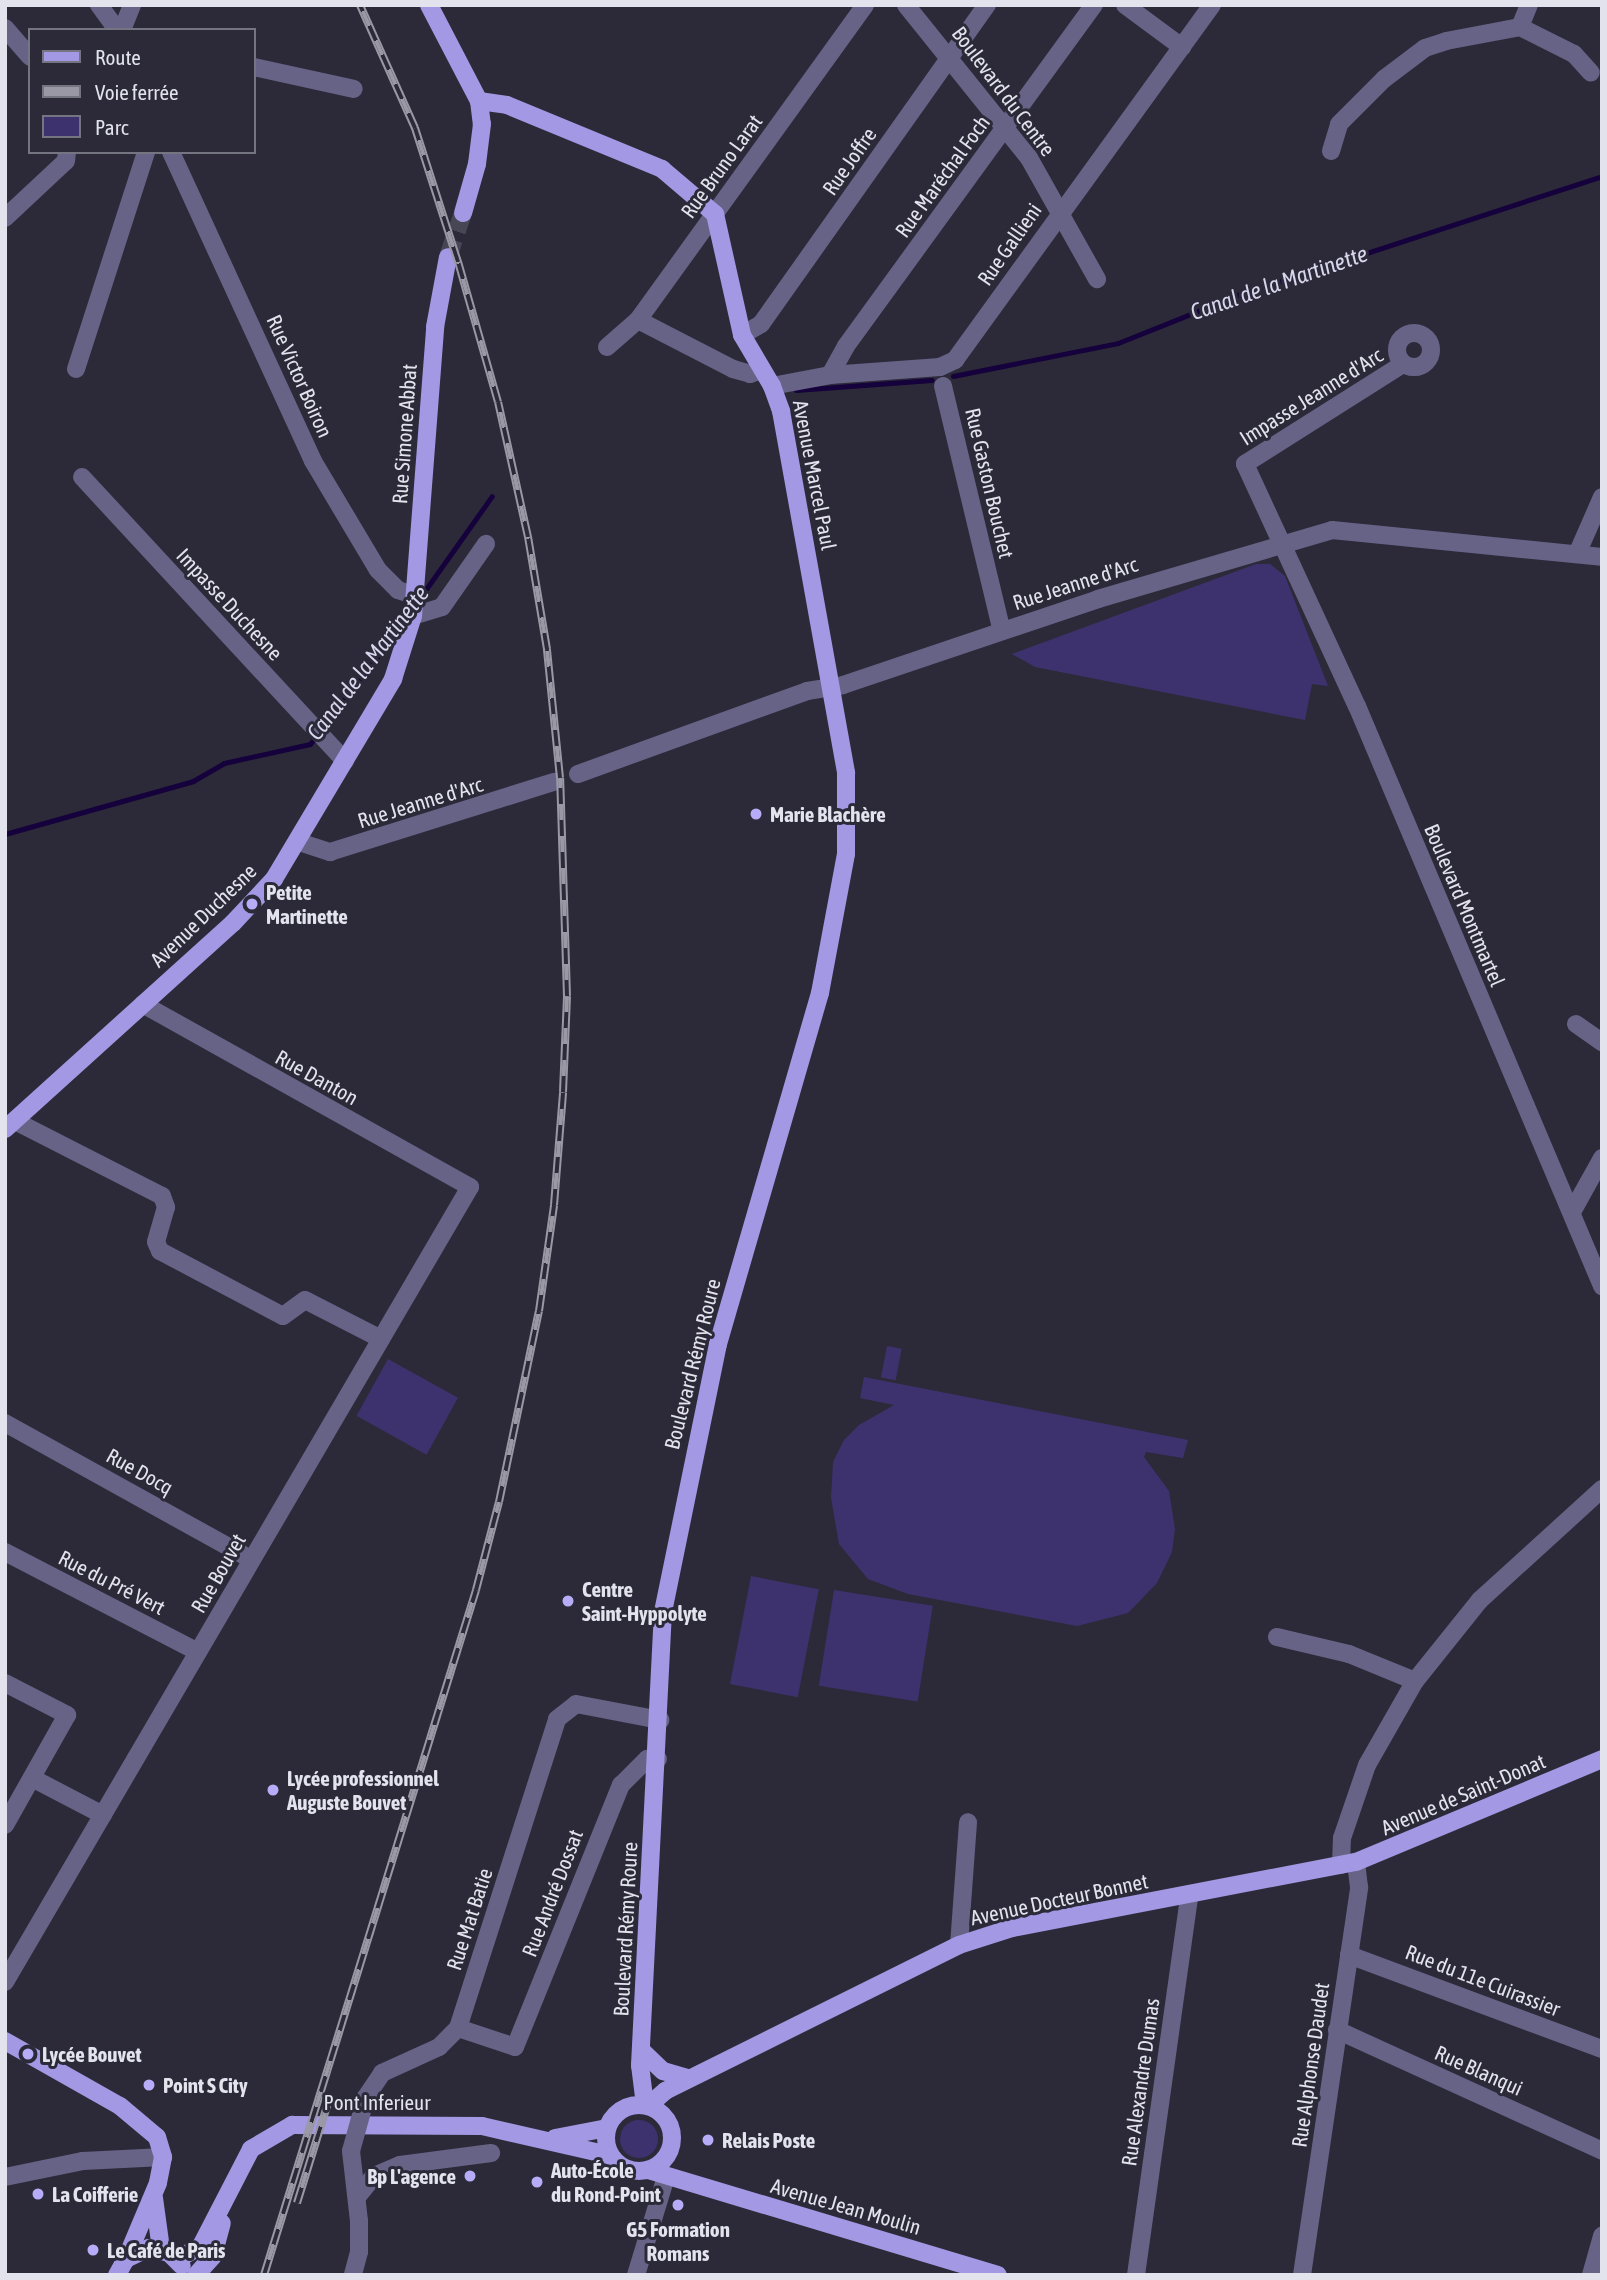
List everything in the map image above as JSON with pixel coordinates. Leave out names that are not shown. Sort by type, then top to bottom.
[{"type":"main road","points":[[429,5],[479,101],[482,124],[477,164],[463,214]]},
{"type":"main road","points":[[479,101],[507,105],[662,169],[715,214]]},
{"type":"main road","name":"Avenue Marcel Paul","points":[[715,214],[742,335],[772,386],[831,686]]},
{"type":"main road","name":"Rue Simone Abbat","points":[[413,615],[435,327],[448,257]]},
{"type":"main road","name":"Avenue Duchesne","points":[[10,1125],[252,904],[299,842],[393,679],[413,615]]},
{"type":"main road","name":"Boulevard Rémy Roure","points":[[647,2105],[640,2058],[658,1759],[663,1611],[678,1521],[718,1345],[820,993],[838,906],[849,809],[831,686]]},
{"type":"main road","name":"Avenue de Saint-Donat","points":[[1349,1863],[1602,1759]]},
{"type":"main road","name":"Avenue Docteur Bonnet","points":[[647,2105],[688,2078],[959,1945],[1012,1928],[1349,1863]]},
{"type":"main road","points":[[5,2041],[120,2106],[157,2137],[163,2157],[154,2198],[121,2267]]},
{"type":"main road","points":[[640,2058],[663,2071],[688,2078],[675,2095],[668,2123],[672,2140],[667,2156],[673,2179]]},
{"type":"main road","name":"Boulevard Rémy Roure","points":[[620,2110],[640,2058]]},
{"type":"main road","points":[[667,2156],[648,2170],[626,2169],[610,2155],[607,2128],[620,2110],[647,2105],[668,2123]]},
{"type":"main road","name":"Pont Inferieur","points":[[174,2261],[201,2246],[251,2149],[263,2138],[292,2125],[482,2126],[549,2139],[610,2155]]},
{"type":"main road","name":"Pont Inferieur","points":[[549,2139],[607,2128]]},
{"type":"main road","name":"Avenue Jean Moulin","points":[[648,2170],[998,2275]]},
{"type":"main road","name":"Pont Inferieur","points":[[196,2275],[213,2256],[232,2184]]},
{"type":"main road","points":[[154,2198],[174,2261]]},
{"type":"main road","points":[[121,2267],[149,2248],[174,2261]]},
{"type":"street","points":[[99,5],[118,28]]},
{"type":"street","points":[[121,28],[132,5]]},
{"type":"street","name":"Rue Bruno Larat","points":[[607,347],[638,320],[865,5]]},
{"type":"street","name":"Boulevard du Centre","points":[[906,5],[1006,125],[1060,209],[1097,279]]},
{"type":"street","name":"Rue Joffre","points":[[742,335],[761,324],[987,5]]},
{"type":"street","name":"Rue Maréchal Foch","points":[[830,375],[846,346],[1094,5]]},
{"type":"street","points":[[1125,5],[1182,47]]},
{"type":"street","name":"Rue Gallieni","points":[[772,386],[830,375],[940,367],[956,360],[1060,209],[1212,5]]},
{"type":"street","points":[[1520,27],[1529,5]]},
{"type":"street","points":[[1331,151],[1339,124],[1384,79],[1425,48],[1520,27],[1574,54],[1591,73]]},
{"type":"street","points":[[5,28],[28,55]]},
{"type":"street","points":[[256,67],[354,89]]},
{"type":"street","points":[[5,218],[66,161],[67,154]]},
{"type":"street","points":[[76,369],[145,154]]},
{"type":"street","name":"Rue Victor Boiron","points":[[172,154],[313,461],[378,570],[398,590],[415,596]]},
{"type":"street","points":[[638,320],[733,369],[750,374],[761,370]]},
{"type":"street","name":"Impasse Jeanne d'Arc","points":[[1284,542],[1245,464],[1403,364]]},
{"type":"street","name":"Rue Gaston Bouchet","points":[[943,386],[1002,631]]},
{"type":"street","name":"Impasse Duchesne","points":[[82,477],[345,761]]},
{"type":"street","points":[[1577,554],[1602,497]]},
{"type":"street","name":"Rue Jeanne d'Arc","points":[[578,774],[807,691],[831,686],[1284,542],[1332,530],[1602,557]]},
{"type":"street","name":"Boulevard Montmartel","points":[[1284,542],[1602,1286]]},
{"type":"street","points":[[413,615],[442,607],[486,544]]},
{"type":"street","name":"Rue Jeanne d'Arc","points":[[299,842],[330,852],[554,782]]},
{"type":"street","name":"Rue Danton","points":[[143,1004],[470,1187]]},
{"type":"street","points":[[1576,1024],[1602,1042]]},
{"type":"street","points":[[10,1125],[162,1196],[166,1207],[156,1242],[160,1251],[283,1316],[305,1300],[381,1339]]},
{"type":"street","points":[[1572,1212],[1602,1158]]},
{"type":"street","name":"Rue Bouvet","points":[[5,1982],[470,1187]]},
{"type":"street","name":"Rue Docq","points":[[5,1423],[252,1560]]},
{"type":"street","name":"Rue Alphonse Daudet","points":[[1302,2275],[1359,1887],[1349,1863],[1344,1831],[1367,1765],[1415,1681],[1480,1600],[1602,1489]]},
{"type":"street","name":"Rue du Pré Vert","points":[[5,1552],[198,1652]]},
{"type":"street","points":[[1277,1637],[1349,1654],[1415,1681]]},
{"type":"street","points":[[5,1684],[67,1715],[5,1825]]},
{"type":"street","name":"Rue Mat Batie","points":[[458,2028],[556,1719],[576,1704],[660,1720]]},
{"type":"street","name":"Rue André Dossat","points":[[458,2028],[515,2047],[621,1785],[647,1759],[658,1759]]},
{"type":"street","points":[[32,1778],[103,1815]]},
{"type":"street","points":[[959,1945],[968,1822]]},
{"type":"street","name":"Rue Alexandre Dumas","points":[[1136,2275],[1189,1895]]},
{"type":"street","name":"Rue du 11e Cuirassier","points":[[1349,1955],[1602,2049]]},
{"type":"street","points":[[353,2275],[359,2252],[357,2197],[351,2151],[366,2097],[382,2073],[439,2047],[458,2028]]},
{"type":"street","name":"Rue Blanqui","points":[[1338,2030],[1602,2151]]},
{"type":"street","points":[[357,2197],[374,2176],[400,2165],[491,2153]]},
{"type":"street","points":[[5,2177],[83,2161],[163,2157]]},
{"type":"street","points":[[636,2275],[673,2179]]},
{"type":"street","points":[[1591,2275],[1602,2236]]},
{"type":"green space","points":[[1256,564],[1270,564],[1285,576],[1328,686],[1312,684],[1305,720],[1035,667],[1012,654]]},
{"type":"green space","points":[[887,1346],[902,1349],[896,1380],[881,1377]]},
{"type":"green space","points":[[388,1359],[458,1398],[426,1455],[356,1416]]},
{"type":"green space","points":[[864,1377],[1188,1440],[1183,1458],[1146,1452],[1144,1457],[1169,1491],[1175,1529],[1172,1552],[1157,1583],[1128,1613],[1077,1626],[908,1594],[868,1579],[839,1544],[831,1498],[833,1462],[844,1440],[859,1425],[894,1405],[860,1398]]},
{"type":"green space","points":[[751,1576],[819,1589],[798,1697],[730,1684]]},
{"type":"green space","points":[[834,1590],[933,1606],[918,1701],[819,1686]]},
{"type":"green space","points":[[639,2120],[653,2125],[658,2139],[653,2153],[639,2158],[625,2153],[620,2139],[625,2125]]},
{"type":"waterway","name":"Canal de la Martinette","points":[[953,376],[1118,343],[1238,295],[1602,176]]},
{"type":"waterway","name":"Canal de la Martinette","points":[[796,390],[932,380]]},
{"type":"waterway","name":"Canal de la Martinette","points":[[419,599],[492,496]]},
{"type":"waterway","name":"Canal de la Martinette","points":[[5,834],[193,781],[224,763],[310,744],[404,622]]},
{"type":"tunnel","points":[[448,257],[463,213]]},
{"type":"railway","points":[[264,2275],[476,1590],[499,1502],[539,1311],[554,1205],[563,1092],[567,996],[560,778],[547,649],[528,537],[498,402],[458,262],[415,128],[360,5]]},
{"type":"railway","points":[[297,2203],[328,2103]]},
{"type":"place","name":"Marie Blachère","points":[[756,814]]},
{"type":"place","name":"Petite Martinette","points":[[252,904]]},
{"type":"place","name":"Centre Saint-Hyppolyte","points":[[568,1601]]},
{"type":"place","name":"Lycée professionnel Auguste Bouvet","points":[[273,1790]]},
{"type":"place","name":"Lycée Bouvet","points":[[28,2054]]},
{"type":"place","name":"Point S City","points":[[149,2085]]},
{"type":"place","name":"Relais Poste","points":[[708,2140]]},
{"type":"place","name":"Bp L'agence","points":[[470,2176]]},
{"type":"place","name":"Auto-École du Rond-Point","points":[[537,2182]]},
{"type":"place","name":"La Coifferie","points":[[38,2194]]},
{"type":"place","name":"G5 Formation Romans","points":[[678,2205]]},
{"type":"place","name":"Le Café de Paris","points":[[93,2250]]}]
